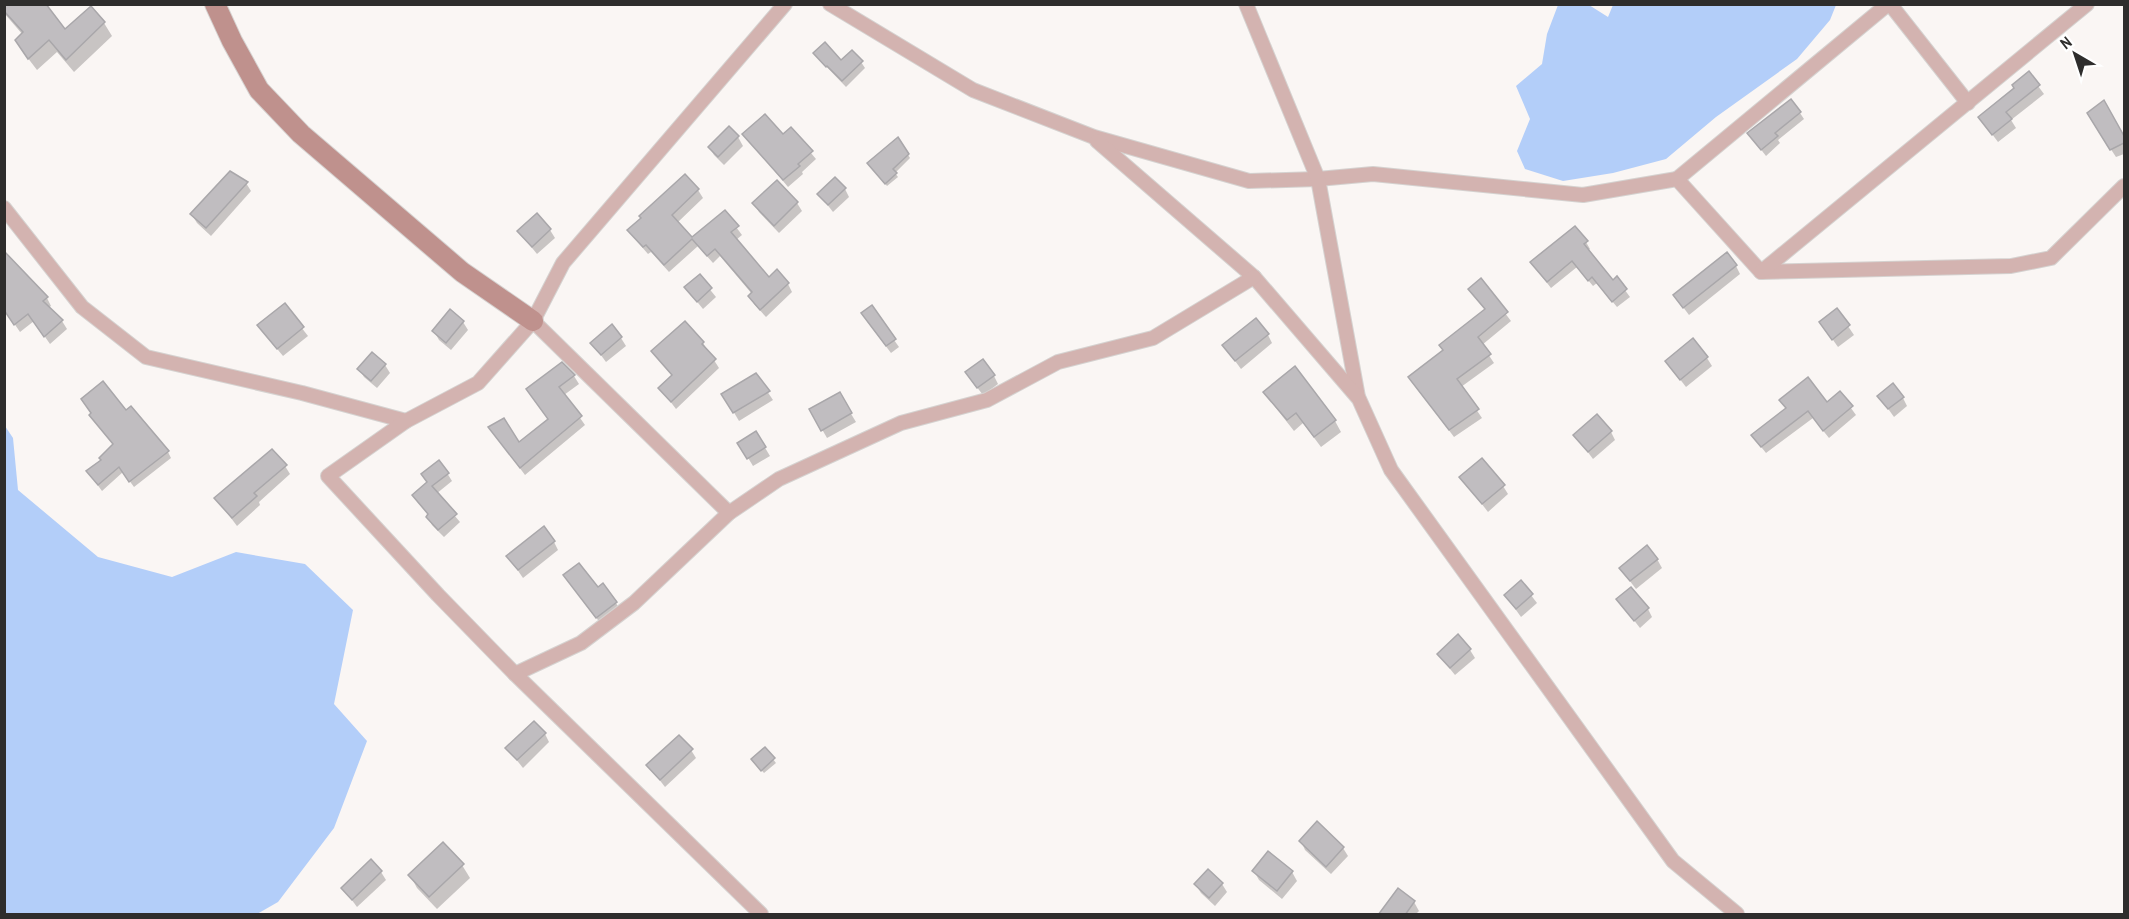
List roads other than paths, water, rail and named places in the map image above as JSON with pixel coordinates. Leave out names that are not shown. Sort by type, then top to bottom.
[{"type":"street","points":[[215,4],[259,90],[301,134],[462,272],[533,321],[729,513]]},
{"type":"street","points":[[761,915],[438,596],[328,476],[406,420],[478,383],[533,321],[563,263],[785,4]]},
{"type":"street","points":[[830,4],[972,90],[1094,137],[1249,181],[1318,179],[1373,174],[1583,195],[1677,179],[1889,4],[1968,103]]},
{"type":"street","points":[[1246,4],[1318,179],[1359,399],[1391,470],[1673,861],[1737,915]]},
{"type":"street","points":[[1761,272],[2087,4]]},
{"type":"street","points":[[1094,137],[1254,277],[1359,399]]},
{"type":"street","points":[[1677,179],[1761,272],[2011,266],[2051,258],[2124,186]]},
{"type":"street","points":[[4,208],[82,307],[146,357],[406,420]]},
{"type":"street","points":[[515,674],[581,643],[634,603],[729,513],[779,479],[901,423],[987,400],[1058,362],[1153,338],[1254,277]]},
{"type":"water","points":[[1558,5],[1589,5],[1608,17],[1613,5],[1836,5],[1830,20],[1797,59],[1716,117],[1666,159],[1613,173],[1563,181],[1525,169],[1517,151],[1530,119],[1516,86],[1542,64],[1547,34]]},
{"type":"water","points":[[5,426],[13,438],[18,490],[98,557],[172,577],[236,552],[305,564],[353,610],[334,704],[367,741],[334,828],[278,902],[257,914],[5,914]]}]
